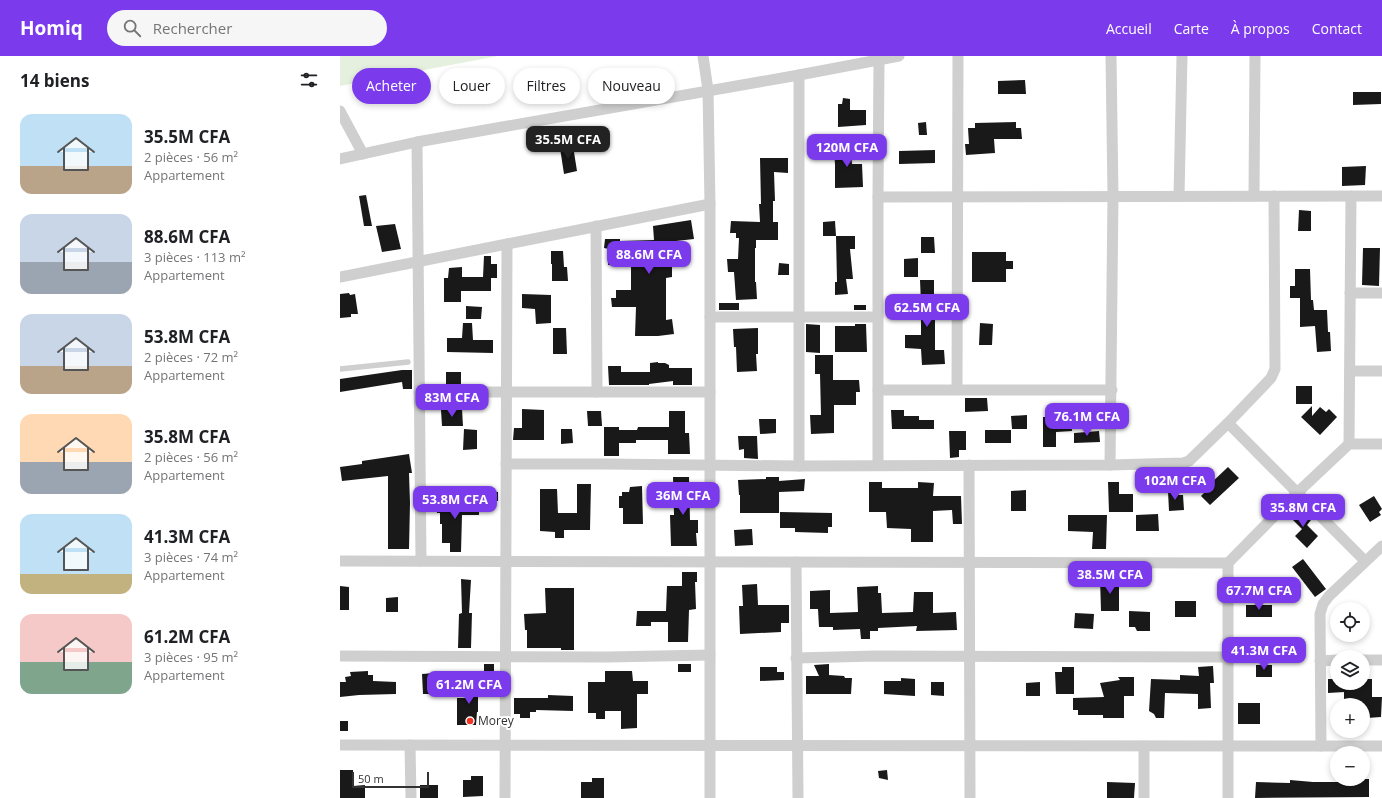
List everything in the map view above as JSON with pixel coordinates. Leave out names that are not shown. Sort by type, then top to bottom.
[{"type":"street","points":[[703,56],[708,90],[710,204],[710,798]]},
{"type":"street","points":[[340,159],[417,142],[899,56]]},
{"type":"street","points":[[957,389],[958,56]]},
{"type":"street","points":[[1110,465],[1113,196],[1111,56]]},
{"type":"street","points":[[1179,196],[1182,56]]},
{"type":"street","points":[[1254,196],[1255,56]]},
{"type":"street","points":[[878,465],[878,196],[880,60]]},
{"type":"street","points":[[799,75],[799,466]]},
{"type":"street","points":[[340,111],[363,154]]},
{"type":"street","points":[[417,142],[421,561]]},
{"type":"street","points":[[878,196],[1382,196]]},
{"type":"street","points":[[506,464],[799,466],[1110,465],[1183,463],[1189,460],[1228,423],[1271,378],[1275,369],[1274,196]]},
{"type":"street","points":[[1349,444],[1351,196]]},
{"type":"street","points":[[340,277],[710,204]]},
{"type":"street","points":[[596,226],[597,392]]},
{"type":"street","points":[[505,798],[507,244]]},
{"type":"street","points":[[1350,293],[1382,293]]},
{"type":"street","points":[[710,317],[878,317]]},
{"type":"street","points":[[1350,371],[1382,371]]},
{"type":"street","points":[[878,390],[1112,390]]},
{"type":"street","points":[[419,392],[710,392]]},
{"type":"street","points":[[1228,423],[1365,562]]},
{"type":"street","points":[[1228,798],[1228,563],[1297,493],[1349,444],[1382,444]]},
{"type":"street","points":[[969,465],[970,798]]},
{"type":"street","points":[[1321,746],[1320,614],[1323,604],[1329,596],[1382,546]]},
{"type":"street","points":[[340,561],[1228,563]]},
{"type":"street","points":[[796,562],[798,798]]},
{"type":"street","points":[[340,656],[710,656]]},
{"type":"street","points":[[796,658],[876,656],[1228,657]]},
{"type":"street","points":[[1320,661],[1330,660]]},
{"type":"street","points":[[1370,660],[1382,660]]},
{"type":"street","points":[[340,745],[1382,746]]},
{"type":"street","points":[[410,745],[411,798]]},
{"type":"street","points":[[1144,746],[1144,798]]},
{"type":"lane","points":[[340,369],[408,362]]},
{"type":"green space","points":[[340,56],[498,56],[431,69],[352,68],[352,84],[340,86]]},
{"type":"building","points":[[1025,80],[1026,94],[998,94],[998,81]]},
{"type":"building","points":[[1353,92],[1381,92],[1381,104],[1353,105]]},
{"type":"building","points":[[843,98],[850,99],[850,110],[866,110],[866,125],[838,127],[838,104],[842,104]]},
{"type":"building","points":[[926,122],[927,135],[919,135],[918,123]]},
{"type":"building","points":[[1016,122],[1016,128],[1021,128],[1022,139],[994,139],[995,153],[966,155],[965,144],[969,144],[968,128],[975,128],[975,123]]},
{"type":"building","points":[[850,142],[852,164],[862,164],[863,187],[835,188],[834,144]]},
{"type":"building","points":[[573,146],[577,171],[564,174],[560,148]]},
{"type":"building","points":[[935,150],[935,163],[899,164],[899,151]]},
{"type":"building","points":[[760,158],[788,158],[788,173],[774,172],[775,201],[773,201],[773,222],[778,222],[778,240],[756,240],[755,282],[757,299],[736,300],[734,272],[728,272],[727,259],[738,259],[739,238],[736,238],[736,233],[730,233],[731,221],[760,222]]},
{"type":"building","points":[[1366,166],[1365,185],[1342,186],[1342,167]]},
{"type":"building","points":[[366,195],[372,226],[364,226],[359,196]]},
{"type":"building","points":[[1299,210],[1311,211],[1311,231],[1298,231]]},
{"type":"building","points":[[691,220],[694,239],[676,241],[679,260],[672,261],[672,277],[666,278],[666,320],[672,319],[674,334],[635,336],[636,307],[612,307],[611,298],[616,298],[616,290],[631,290],[631,266],[608,265],[609,249],[604,248],[605,239],[620,239],[620,241],[654,240],[653,226]]},
{"type":"building","points":[[835,221],[836,236],[823,236],[823,222]]},
{"type":"building","points":[[395,224],[401,249],[382,252],[376,226]]},
{"type":"building","points":[[836,236],[855,236],[855,249],[850,249],[853,279],[846,279],[848,294],[835,295],[835,282],[837,282]]},
{"type":"building","points":[[921,237],[934,237],[935,253],[921,253]]},
{"type":"building","points":[[1363,248],[1380,248],[1379,286],[1362,285]]},
{"type":"building","points":[[551,251],[563,251],[564,267],[567,267],[568,281],[552,281]]},
{"type":"building","points":[[972,252],[1006,252],[1006,261],[1013,261],[1013,269],[1006,269],[1006,282],[972,282]]},
{"type":"building","points":[[484,256],[491,256],[491,264],[497,264],[497,278],[491,278],[491,291],[461,291],[461,302],[444,302],[444,278],[448,278],[449,268],[462,267],[462,277],[483,277]]},
{"type":"building","points":[[918,258],[918,277],[904,277],[904,259]]},
{"type":"building","points":[[779,263],[789,264],[789,275],[778,275]]},
{"type":"building","points":[[1295,269],[1310,269],[1311,300],[1313,300],[1314,310],[1327,310],[1331,351],[1317,352],[1315,326],[1300,327],[1300,298],[1290,298],[1290,286],[1295,286]]},
{"type":"building","points":[[920,280],[934,280],[934,303],[937,303],[937,316],[935,316],[935,350],[944,350],[945,364],[922,365],[921,349],[905,348],[905,335],[921,335],[921,316],[919,316],[919,304],[921,304]]},
{"type":"building","points":[[349,293],[350,295],[355,294],[358,314],[351,314],[351,317],[340,318],[340,294]]},
{"type":"building","points":[[522,294],[551,295],[551,323],[536,324],[535,309],[522,308]]},
{"type":"building","points":[[719,303],[739,303],[739,310],[719,310]]},
{"type":"building","points":[[854,305],[866,305],[866,310],[854,310]]},
{"type":"building","points":[[466,306],[482,307],[481,319],[466,319]]},
{"type":"building","points":[[463,323],[472,323],[473,340],[493,340],[493,353],[447,352],[447,338],[462,338]]},
{"type":"building","points":[[980,323],[993,324],[992,345],[979,345]]},
{"type":"building","points":[[806,324],[820,325],[820,353],[806,352]]},
{"type":"building","points":[[855,324],[866,324],[867,352],[835,352],[835,326],[855,326]]},
{"type":"building","points":[[553,328],[566,328],[567,354],[553,354]]},
{"type":"building","points":[[758,328],[758,354],[756,354],[757,371],[737,372],[736,347],[734,347],[733,329]]},
{"type":"building","points":[[815,355],[833,355],[833,380],[859,380],[860,392],[856,392],[856,405],[834,405],[834,433],[811,434],[810,415],[821,415],[820,374],[815,374]]},
{"type":"building","points":[[658,362],[669,365],[669,368],[692,368],[692,385],[673,385],[673,381],[649,385],[609,385],[608,366],[621,366],[621,372],[650,372],[650,363]]},
{"type":"building","points":[[402,370],[412,370],[412,389],[403,389],[402,382],[340,392],[340,379]]},
{"type":"building","points":[[446,372],[461,372],[461,385],[446,385]]},
{"type":"building","points":[[1296,386],[1312,386],[1312,404],[1296,404]]},
{"type":"building","points":[[965,398],[987,398],[988,411],[965,412]]},
{"type":"building","points":[[1312,406],[1312,416],[1320,407],[1326,412],[1329,409],[1337,417],[1320,435],[1301,417]]},
{"type":"building","points":[[462,409],[463,426],[442,426],[441,410]]},
{"type":"building","points":[[522,409],[544,410],[544,440],[513,440],[514,428],[522,428]]},
{"type":"building","points":[[891,410],[904,410],[904,416],[919,416],[919,420],[934,420],[934,429],[892,429]]},
{"type":"building","points":[[587,411],[601,411],[602,426],[588,426]]},
{"type":"building","points":[[669,411],[685,411],[685,433],[689,433],[690,454],[668,454],[668,440],[636,440],[636,443],[619,443],[619,456],[604,456],[604,427],[619,427],[619,430],[637,430],[638,427],[669,427]]},
{"type":"building","points":[[1047,412],[1071,412],[1072,431],[1056,432],[1056,447],[1043,447],[1043,417],[1047,417]]},
{"type":"building","points":[[1027,415],[1027,429],[1012,429],[1011,416]]},
{"type":"building","points":[[759,419],[776,419],[776,433],[760,434]]},
{"type":"building","points":[[464,429],[477,430],[477,449],[463,450]]},
{"type":"building","points":[[561,429],[572,429],[573,443],[561,444]]},
{"type":"building","points":[[985,430],[1011,430],[1011,443],[985,443]]},
{"type":"building","points":[[949,431],[966,431],[966,450],[959,450],[959,457],[950,458]]},
{"type":"building","points":[[1099,431],[1100,442],[1074,443],[1074,433]]},
{"type":"building","points":[[738,436],[757,436],[758,459],[744,458],[744,449],[739,450]]},
{"type":"building","points":[[409,454],[412,473],[409,473],[409,549],[388,549],[388,476],[342,481],[340,467],[362,464],[362,461]]},
{"type":"building","points":[[1228,467],[1239,478],[1210,505],[1201,496],[1205,492],[1201,488],[1209,482],[1210,484]]},
{"type":"building","points":[[673,477],[689,477],[690,520],[698,520],[698,533],[696,533],[697,546],[671,546],[670,515],[674,515]]},
{"type":"building","points":[[766,477],[779,477],[779,481],[805,479],[804,491],[779,492],[779,513],[740,513],[738,480],[766,479]]},
{"type":"building","points":[[869,482],[882,482],[882,488],[918,488],[918,482],[934,483],[933,496],[961,496],[962,524],[953,524],[952,510],[933,511],[933,542],[911,542],[911,529],[887,528],[886,512],[869,512]]},
{"type":"building","points":[[1108,482],[1119,482],[1119,494],[1133,494],[1133,512],[1109,512]]},
{"type":"building","points":[[577,484],[591,484],[590,530],[564,530],[564,538],[555,538],[555,532],[540,531],[540,489],[557,489],[558,513],[577,513]]},
{"type":"building","points":[[642,486],[643,524],[623,524],[623,508],[619,508],[619,496],[622,496],[622,492],[629,492],[630,487]]},
{"type":"building","points":[[1026,490],[1026,511],[1011,511],[1011,491]]},
{"type":"building","points":[[1176,490],[1176,495],[1183,495],[1184,510],[1169,511],[1168,491]]},
{"type":"building","points":[[486,492],[498,492],[498,501],[486,501]]},
{"type":"building","points":[[1374,496],[1382,509],[1379,512],[1381,515],[1370,522],[1359,505]]},
{"type":"building","points":[[437,501],[479,501],[479,515],[462,515],[461,552],[450,552],[450,543],[442,543],[442,524],[440,524],[440,513],[437,513]]},
{"type":"building","points":[[1297,507],[1311,520],[1307,525],[1318,536],[1307,548],[1295,536],[1302,529],[1289,516]]},
{"type":"building","points":[[780,512],[832,513],[832,527],[828,527],[828,533],[795,532],[795,528],[780,528]]},
{"type":"building","points":[[1158,514],[1159,531],[1136,531],[1136,515]]},
{"type":"building","points":[[1068,515],[1107,515],[1106,549],[1092,549],[1093,532],[1068,531]]},
{"type":"building","points":[[752,529],[753,545],[735,546],[734,530]]},
{"type":"building","points":[[1303,559],[1326,589],[1315,597],[1292,567]]},
{"type":"building","points":[[682,572],[697,572],[697,582],[695,582],[696,609],[689,610],[688,642],[668,642],[668,622],[651,622],[651,626],[636,626],[637,611],[666,611],[667,586],[682,586]]},
{"type":"building","points":[[1139,573],[1147,573],[1147,582],[1139,583]]},
{"type":"building","points":[[1119,578],[1119,611],[1101,611],[1100,579]]},
{"type":"building","points":[[461,579],[471,580],[469,613],[472,613],[471,648],[458,648],[459,614],[462,613]]},
{"type":"building","points":[[1277,581],[1298,583],[1296,600],[1276,599]]},
{"type":"building","points":[[757,584],[758,605],[789,605],[789,623],[781,623],[781,632],[740,634],[739,606],[743,606],[742,585]]},
{"type":"building","points":[[340,586],[349,587],[349,610],[340,610]]},
{"type":"building","points":[[878,586],[878,593],[881,593],[882,613],[913,612],[914,592],[933,592],[933,613],[956,612],[957,630],[916,631],[917,626],[878,628],[878,631],[870,631],[870,639],[861,639],[860,629],[833,630],[833,627],[819,627],[818,609],[810,609],[810,591],[830,590],[830,613],[858,612],[857,587]]},
{"type":"building","points":[[545,588],[574,588],[574,650],[561,650],[561,648],[527,648],[527,630],[525,630],[524,614],[546,613]]},
{"type":"building","points":[[398,597],[398,612],[386,612],[386,598]]},
{"type":"building","points":[[1175,601],[1196,601],[1196,617],[1175,617]]},
{"type":"building","points":[[1246,605],[1272,605],[1272,617],[1246,617]]},
{"type":"building","points":[[1129,611],[1150,612],[1150,631],[1137,631],[1135,627],[1129,627]]},
{"type":"building","points":[[1075,613],[1094,614],[1093,629],[1074,628]]},
{"type":"building","points":[[484,664],[494,664],[494,675],[484,676]]},
{"type":"building","points":[[678,664],[691,664],[691,672],[678,672]]},
{"type":"building","points":[[829,664],[829,675],[852,678],[851,694],[806,694],[806,676],[819,676],[814,665]]},
{"type":"building","points":[[1256,665],[1272,665],[1272,677],[1256,677]]},
{"type":"building","points":[[1213,666],[1214,683],[1210,683],[1211,708],[1198,709],[1198,694],[1165,693],[1164,718],[1156,718],[1154,714],[1149,711],[1151,679],[1180,680],[1180,675],[1199,676],[1198,667]]},
{"type":"building","points":[[760,667],[777,667],[777,672],[784,672],[784,680],[760,681]]},
{"type":"building","points":[[1062,667],[1074,667],[1074,694],[1056,694],[1055,672],[1062,672]]},
{"type":"building","points":[[368,671],[368,675],[373,675],[373,681],[396,682],[396,694],[340,697],[340,682],[346,682],[345,677],[351,676],[350,672]]},
{"type":"building","points":[[605,671],[632,671],[633,681],[648,681],[648,694],[637,694],[637,728],[621,729],[621,711],[605,711],[605,719],[596,719],[596,713],[588,713],[588,682],[605,682]]},
{"type":"building","points":[[435,673],[436,694],[423,694],[422,674]]},
{"type":"building","points":[[1118,677],[1134,677],[1134,696],[1124,696],[1124,718],[1103,718],[1103,715],[1078,715],[1078,710],[1073,710],[1073,698],[1104,697],[1100,683],[1120,680]]},
{"type":"building","points":[[901,678],[915,679],[915,696],[884,694],[884,681],[901,681]]},
{"type":"building","points":[[1328,679],[1330,679],[1330,690],[1370,690],[1370,679],[1372,679],[1372,697],[1382,697],[1381,717],[1370,718],[1370,698],[1344,698],[1344,692],[1328,693]]},
{"type":"building","points":[[468,682],[482,682],[482,695],[478,695],[476,725],[457,725],[457,698],[467,698]]},
{"type":"building","points":[[931,682],[944,682],[944,696],[931,695]]},
{"type":"building","points":[[1040,682],[1040,696],[1026,696],[1026,683]]},
{"type":"building","points":[[548,695],[573,696],[573,711],[536,710],[536,712],[530,712],[530,718],[520,718],[520,714],[514,714],[514,698],[548,698]]},
{"type":"building","points":[[1238,703],[1260,703],[1260,724],[1238,724]]},
{"type":"building","points":[[340,721],[348,721],[348,731],[340,731]]},
{"type":"building","points":[[340,770],[353,770],[353,786],[365,785],[365,798],[340,798]]},
{"type":"building","points":[[887,770],[888,780],[879,778],[878,771]]},
{"type":"building","points":[[471,776],[483,776],[483,796],[463,797],[463,780],[471,780]]},
{"type":"building","points":[[592,778],[604,778],[604,798],[581,798],[581,782],[592,782]]},
{"type":"building","points":[[1290,780],[1330,782],[1330,786],[1369,786],[1369,797],[1255,798],[1256,782],[1290,783]]},
{"type":"building","points":[[1107,782],[1135,783],[1134,798],[1107,798]]},
{"type":"building","points":[[420,785],[438,785],[438,798],[420,798]]},
{"type":"place","name":"Morey","points":[[470,721]]}]
